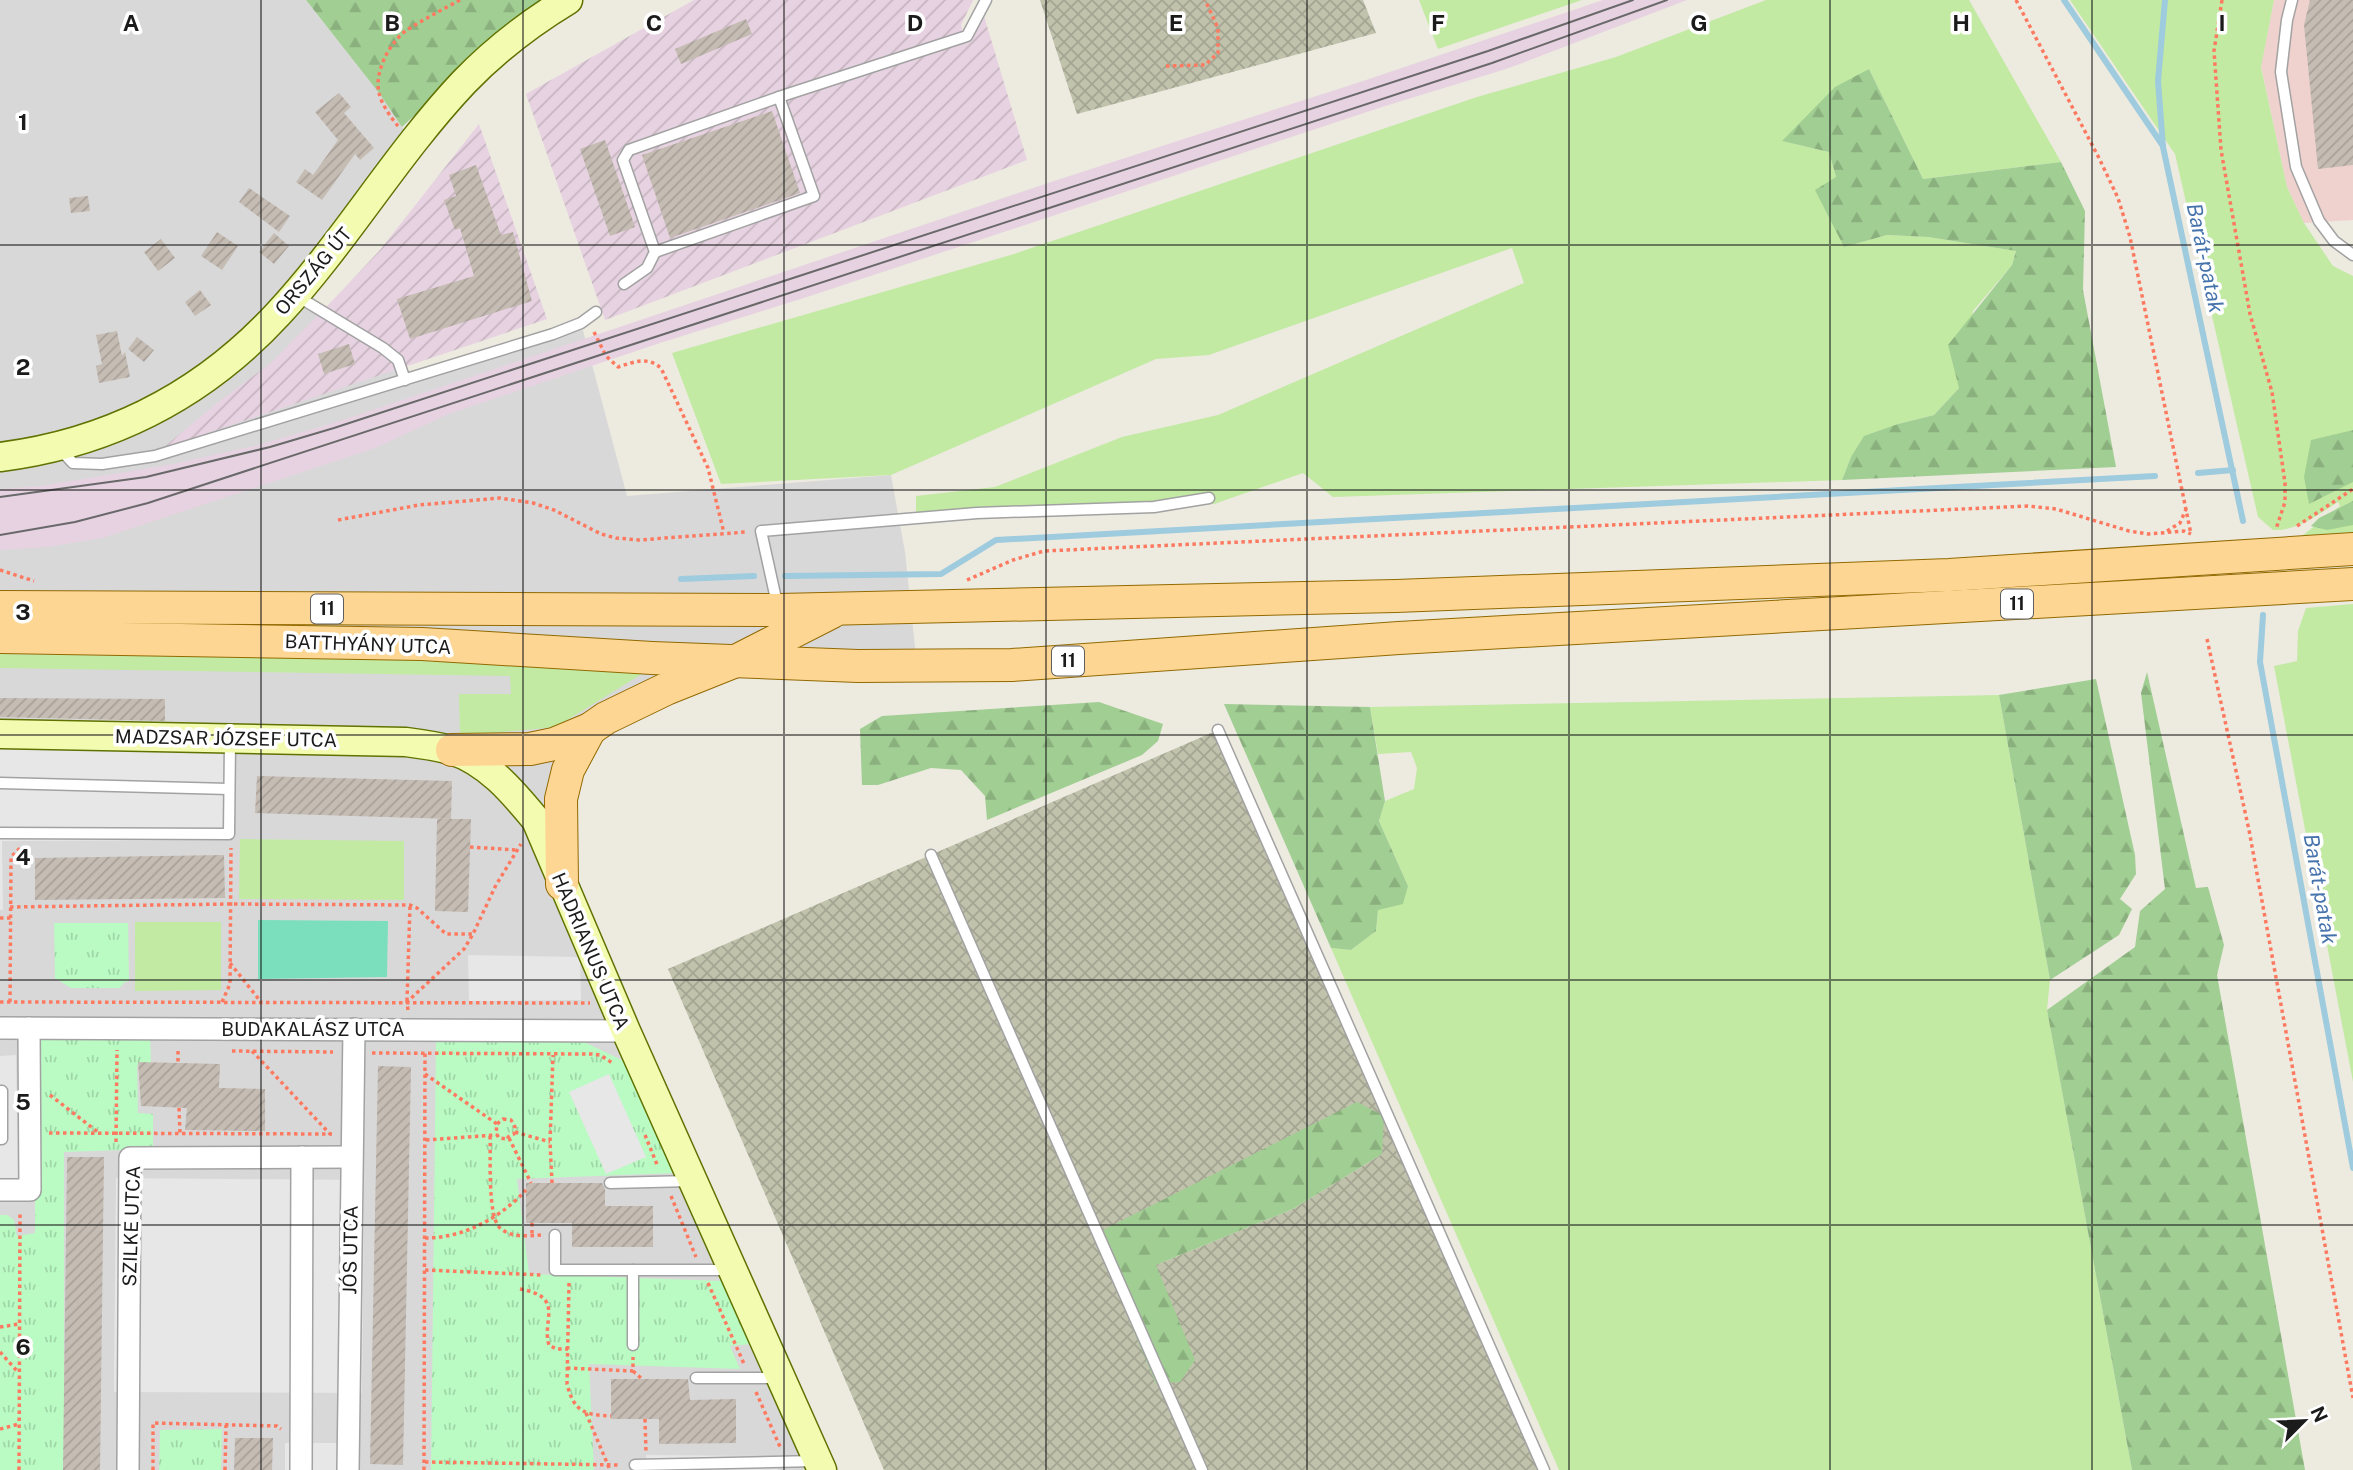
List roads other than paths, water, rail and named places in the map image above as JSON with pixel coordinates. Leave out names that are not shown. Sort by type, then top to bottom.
[{"type":"main road","name":"11","points":[[779,610],[1396,596],[1949,575],[2353,549]]},
{"type":"main road","name":"11","points":[[736,661],[858,666],[1012,665],[1413,638],[2353,584]]},
{"type":"main road","name":"BATTHYÁNY UTCA","points":[[0,607],[779,610]]},
{"type":"main road","points":[[452,750],[530,750],[554,744],[590,729],[606,718],[666,689],[736,661],[838,609]]},
{"type":"main road","name":"BATTHYÁNY UTCA","points":[[0,637],[422,644],[736,661]]},
{"type":"main road","points":[[562,884],[559,832],[561,799],[568,770],[590,729]]},
{"type":"street","name":"ORSZÁG ÚT","points":[[0,457],[58,447],[119,428],[143,417],[186,392],[248,343],[295,295],[451,97],[489,58],[539,18],[568,0]]},
{"type":"street","name":"MADZSAR JÓZSEF UTCA","points":[[0,734],[406,742],[452,750]]},
{"type":"street","name":"HADRIANUS UTCA","points":[[452,750],[496,776],[536,820],[616,1032],[693,1181],[819,1465]]},
{"type":"street","name":"BUDAKALÁSZ UTCA","points":[[0,1028],[616,1032]]},
{"type":"street","points":[[0,1190],[30,1190],[29,1028]]},
{"type":"street","name":"JÓS UTCA","points":[[348,1470],[351,1157],[341,1134],[354,1030]]},
{"type":"street","points":[[301,1470],[302,1157]]},
{"type":"street","name":"SZILKE UTCA","points":[[128,1470],[130,1158],[351,1157]]},
{"type":"lane","points":[[655,252],[623,160],[629,150],[779,97],[967,36],[986,0]]},
{"type":"lane","points":[[2292,0],[2281,72],[2296,167],[2319,221],[2334,242],[2353,255]]},
{"type":"lane","points":[[624,284],[647,268],[655,252],[814,196],[779,97]]},
{"type":"lane","points":[[295,295],[383,348],[398,360],[405,380]]},
{"type":"lane","points":[[58,447],[73,463],[102,464],[155,456],[553,334],[582,323],[596,312]]},
{"type":"lane","points":[[779,610],[761,531],[977,513],[1154,507],[1209,498]]},
{"type":"lane","points":[[1218,730],[1544,1470]]},
{"type":"lane","points":[[0,832],[229,834],[230,738]]},
{"type":"lane","points":[[0,783],[229,789]]},
{"type":"lane","points":[[930,855],[1202,1470]]},
{"type":"lane","points":[[0,1091],[0,1139]]},
{"type":"lane","points":[[610,1183],[693,1181]]},
{"type":"lane","points":[[555,1235],[555,1270],[569,1273],[733,1270]]},
{"type":"lane","points":[[633,1270],[633,1345]]},
{"type":"lane","points":[[695,1378],[780,1378]]},
{"type":"lane","name":"HADRIANUS UTCA","points":[[641,1465],[819,1465]]},
{"type":"waterway","points":[[2064,0],[2163,146]]},
{"type":"waterway","name":"Barát-patak","points":[[2165,0],[2158,81],[2163,147],[2243,521]]},
{"type":"waterway","points":[[2198,473],[2233,470]]},
{"type":"waterway","points":[[785,576],[941,574],[996,540],[2155,476]]},
{"type":"waterway","points":[[681,579],[754,576]]},
{"type":"waterway","name":"Barát-patak","points":[[2263,615],[2260,662],[2353,1168]]},
{"type":"tram line","points":[[0,497],[146,477],[270,447],[334,428],[1488,51],[1633,0]]},
{"type":"tram line","points":[[0,535],[75,522],[148,503],[1492,63],[1667,0]]}]
